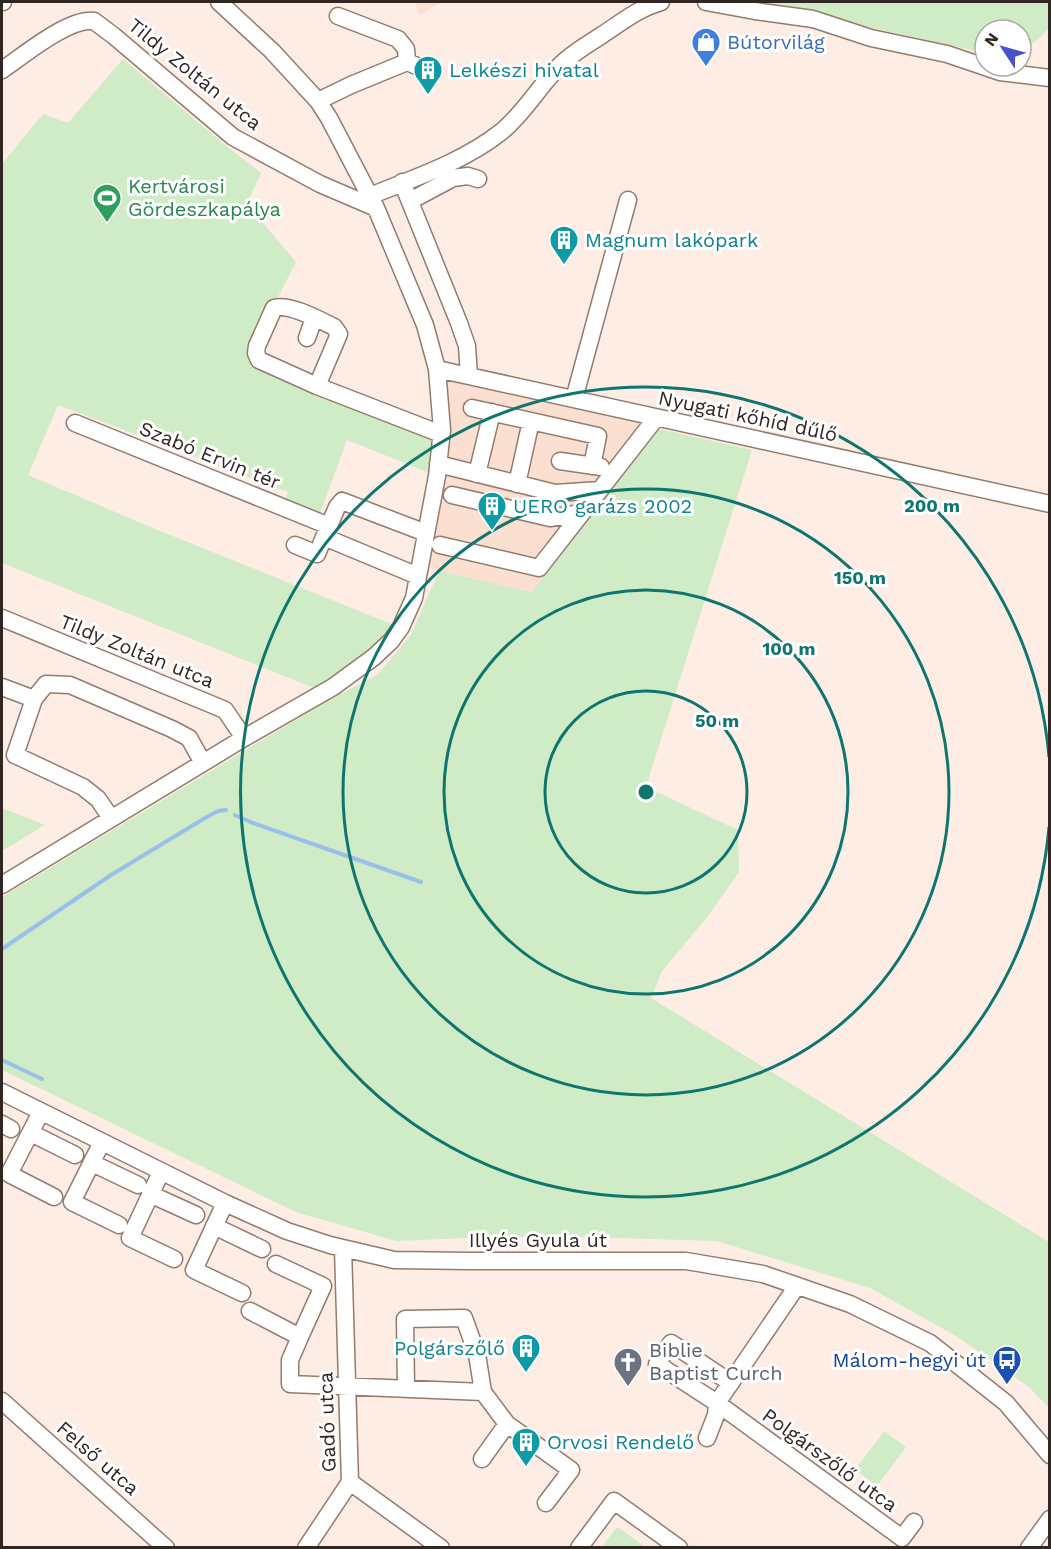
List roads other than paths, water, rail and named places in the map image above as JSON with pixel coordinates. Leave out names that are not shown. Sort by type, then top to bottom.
[{"type":"street","points":[[2,885],[244,738],[333,687],[374,657],[391,641],[401,627],[414,598],[438,464],[441,434],[437,369],[425,325],[373,202],[318,101],[272,51],[219,2]]},
{"type":"street","points":[[373,202],[402,182],[460,158],[486,143],[528,105],[552,73],[578,49],[633,14],[662,2]]},
{"type":"street","points":[[706,2],[813,19],[871,38],[947,54],[1000,72],[1050,78]]},
{"type":"street","points":[[338,16],[398,39],[406,49],[407,62]]},
{"type":"street","name":"Tildy Zoltán utca","points":[[2,70],[70,26],[94,21],[233,137],[320,184],[373,202]]},
{"type":"street","points":[[318,101],[407,62],[429,71]]},
{"type":"street","points":[[410,201],[453,178],[468,176],[478,179]]},
{"type":"street","points":[[402,182],[467,346],[469,376]]},
{"type":"street","points":[[574,399],[628,201]]},
{"type":"street","points":[[317,386],[339,334],[334,327],[289,308],[280,306],[274,308],[256,346],[259,360],[317,386],[441,434]]},
{"type":"street","points":[[307,338],[314,318]]},
{"type":"street","name":"Nyugati kőhíd dűlő","points":[[437,369],[1050,504]]},
{"type":"street","points":[[472,408],[598,436],[592,466]]},
{"type":"street","points":[[477,474],[492,412]]},
{"type":"street","points":[[440,545],[539,568],[656,418]]},
{"type":"street","points":[[517,484],[531,421]]},
{"type":"street","name":"Szabó Ervin tér","points":[[75,423],[326,532],[418,576]]},
{"type":"street","points":[[560,461],[616,469]]},
{"type":"street","points":[[438,464],[555,493],[600,490]]},
{"type":"street","points":[[452,495],[550,518],[581,513]]},
{"type":"street","points":[[295,545],[317,554],[337,507],[342,501],[426,533]]},
{"type":"street","name":"Tildy Zoltán utca","points":[[2,618],[225,710],[244,738]]},
{"type":"street","points":[[111,818],[98,799],[83,787],[15,755],[34,699],[46,684],[70,685],[172,729],[189,738],[203,763]]},
{"type":"street","points":[[2,687],[34,699]]},
{"type":"street","name":"Illyés Gyula út","points":[[2,1092],[225,1203],[287,1231],[330,1245],[394,1260],[686,1261],[763,1274],[849,1304],[930,1343],[1006,1403],[1050,1455]]},
{"type":"street","points":[[41,1112],[9,1174],[54,1197]]},
{"type":"street","points":[[31,1133],[75,1155]]},
{"type":"street","points":[[102,1142],[72,1202],[119,1225]]},
{"type":"street","points":[[92,1162],[196,1215]]},
{"type":"street","points":[[161,1172],[144,1190],[130,1238],[174,1259]]},
{"type":"street","points":[[225,1203],[194,1270],[242,1293]]},
{"type":"street","points":[[214,1226],[262,1249]]},
{"type":"street","name":"Gadó utca","points":[[343,1248],[350,1482],[441,1548]]},
{"type":"street","points":[[276,1264],[323,1286],[290,1360],[290,1384],[483,1392]]},
{"type":"street","points":[[707,1437],[716,1415],[717,1403],[797,1286]]},
{"type":"street","points":[[250,1311],[300,1337]]},
{"type":"street","points":[[406,1389],[405,1319],[464,1318],[477,1354],[483,1392],[507,1424],[571,1470],[546,1503]]},
{"type":"street","name":"Polgárszőlő utca","points":[[731,1383],[671,1344],[657,1364],[717,1403],[902,1538],[914,1522]]},
{"type":"street","name":"Felső utca","points":[[2,1401],[149,1541],[166,1548]]},
{"type":"street","points":[[482,1459],[507,1424]]},
{"type":"street","points":[[306,1548],[350,1482]]},
{"type":"street","points":[[579,1548],[614,1501],[679,1548]]},
{"type":"street","points":[[1029,1548],[1050,1519]]},
{"type":"waterway","points":[[2,949],[111,875],[205,818],[218,811],[226,810]]},
{"type":"waterway","points":[[235,815],[421,882]]},
{"type":"waterway","points":[[2,1060],[42,1079]]},
{"type":"place","name":"Bútorvilág","points":[[706,68]]},
{"type":"place","name":"Lelkészi hivatal","points":[[428,96]]},
{"type":"place","name":"Kertvárosi Gördeszkapálya","points":[[107,224]]},
{"type":"place","name":"Magnum lakópark","points":[[564,266]]},
{"type":"place","name":"UERO garázs 2002","points":[[492,532]]},
{"type":"place","name":"Polgárszőlő","points":[[526,1374]]},
{"type":"place","name":"Málom-hegyi út","points":[[1007,1386]]},
{"type":"place","name":"Biblie Baptist Curch","points":[[628,1388]]},
{"type":"place","name":"Orvosi Rendelő","points":[[526,1468]]}]
